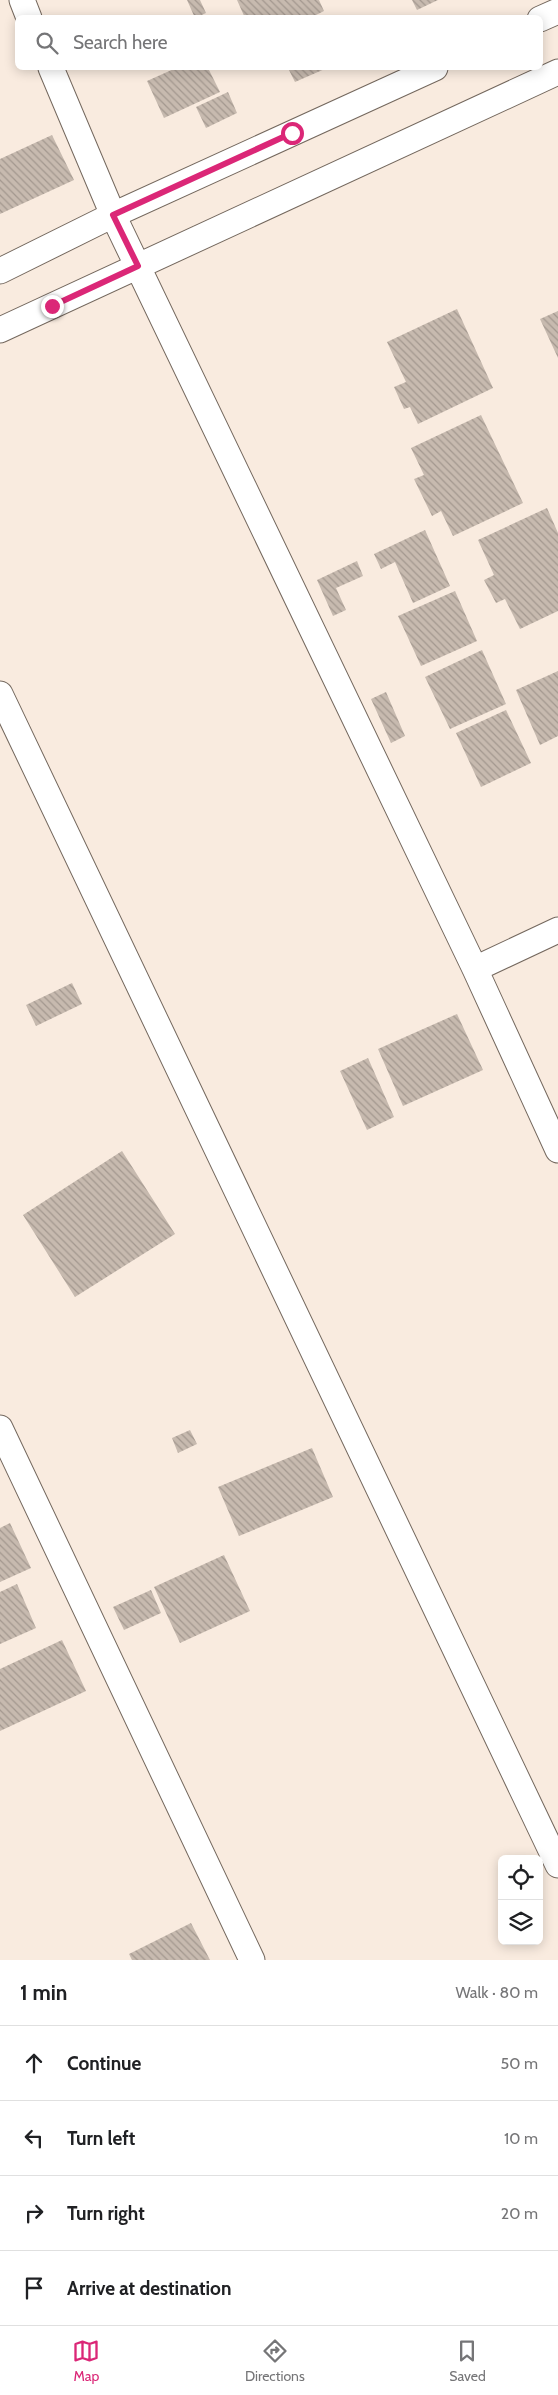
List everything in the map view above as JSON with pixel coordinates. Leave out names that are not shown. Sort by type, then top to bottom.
[{"type":"street","points":[[22,0],[28,15]]},
{"type":"street","points":[[543,18],[558,11]]},
{"type":"street","points":[[51,70],[113,215],[475,969],[558,1150]]},
{"type":"street","points":[[0,271],[113,215],[431,70]]},
{"type":"street","points":[[0,330],[558,72]]},
{"type":"street","points":[[0,694],[558,1865]]},
{"type":"street","points":[[475,969],[558,930]]},
{"type":"street","points":[[0,1428],[252,1960]]},
{"type":"building","points":[[187,0],[200,0],[206,13],[194,15]]},
{"type":"building","points":[[237,0],[319,0],[324,11],[316,15],[244,15]]},
{"type":"building","points":[[412,0],[438,0],[417,10]]},
{"type":"building","points":[[172,70],[209,70],[220,92],[164,118],[147,81]]},
{"type":"building","points":[[289,70],[322,70],[295,82]]},
{"type":"building","points":[[228,92],[237,113],[206,128],[196,107]]},
{"type":"building","points":[[52,135],[74,180],[0,214],[0,159]]},
{"type":"building","points":[[457,309],[493,388],[418,424],[410,407],[404,409],[394,387],[406,382],[387,342]]},
{"type":"building","points":[[558,311],[558,358],[540,319]]},
{"type":"building","points":[[481,415],[523,503],[453,536],[441,511],[432,516],[414,479],[424,475],[411,448]]},
{"type":"building","points":[[547,508],[558,533],[558,611],[520,629],[505,599],[496,603],[484,580],[494,575],[478,540]]},
{"type":"building","points":[[425,530],[450,586],[413,603],[395,562],[381,569],[374,554]]},
{"type":"building","points":[[357,561],[363,576],[336,588],[346,610],[333,616],[317,580]]},
{"type":"building","points":[[455,591],[477,641],[421,666],[398,616]]},
{"type":"building","points":[[482,650],[506,704],[450,729],[425,677]]},
{"type":"building","points":[[558,671],[558,736],[540,745],[516,690]]},
{"type":"building","points":[[386,692],[405,736],[391,743],[371,699]]},
{"type":"building","points":[[506,710],[531,763],[481,787],[456,733]]},
{"type":"building","points":[[72,983],[82,1004],[36,1026],[26,1005]]},
{"type":"building","points":[[457,1014],[483,1070],[403,1106],[378,1049]]},
{"type":"building","points":[[368,1058],[394,1117],[367,1130],[340,1071]]},
{"type":"building","points":[[122,1151],[175,1234],[75,1297],[23,1215]]},
{"type":"building","points":[[190,1430],[197,1444],[178,1453],[172,1438]]},
{"type":"building","points":[[312,1448],[333,1497],[239,1536],[218,1487]]},
{"type":"building","points":[[10,1523],[31,1568],[0,1582],[0,1528]]},
{"type":"building","points":[[224,1555],[250,1611],[180,1643],[154,1587]]},
{"type":"building","points":[[17,1584],[36,1628],[0,1644],[0,1592]]},
{"type":"building","points":[[151,1590],[161,1613],[124,1630],[113,1607]]},
{"type":"building","points":[[62,1640],[86,1691],[0,1731],[0,1669]]},
{"type":"building","points":[[191,1923],[210,1960],[132,1960],[129,1954]]},
{"type":"route","points":[[52,306],[138,266],[113,215],[292,133]]}]
